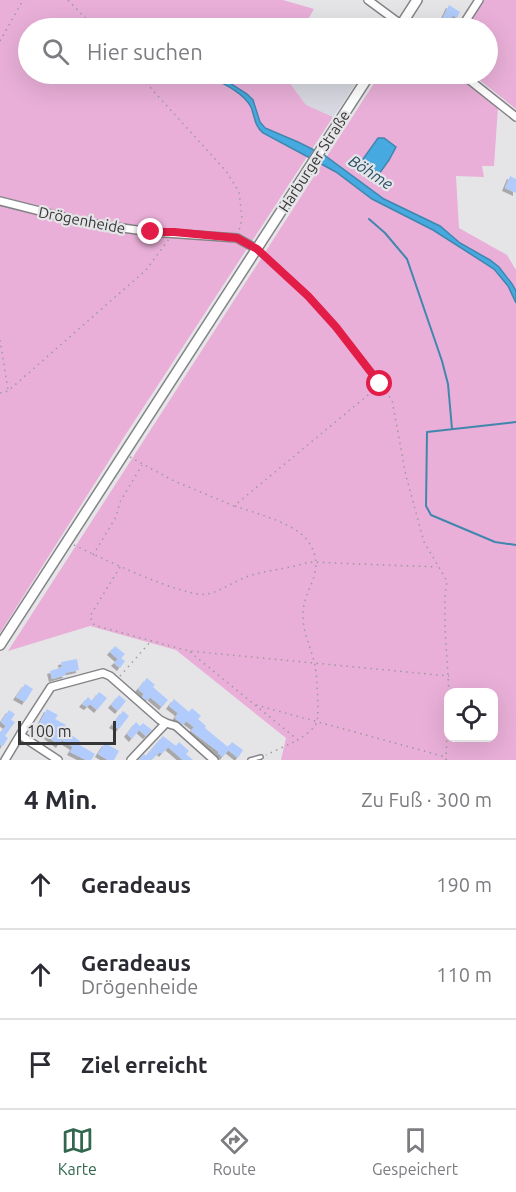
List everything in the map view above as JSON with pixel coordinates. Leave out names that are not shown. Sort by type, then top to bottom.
[{"type":"main road","points":[[407,18],[417,0]]},
{"type":"main road","name":"Harburger Straße","points":[[0,645],[363,84]]},
{"type":"street","points":[[368,0],[391,18]]},
{"type":"street","points":[[467,18],[479,0]]},
{"type":"street","points":[[475,84],[516,117]]},
{"type":"street","name":"Drögenheide","points":[[0,201],[87,223],[151,232],[237,238]]},
{"type":"street","points":[[237,238],[257,249]]},
{"type":"street","points":[[5,760],[51,687],[103,673],[116,681],[160,720],[176,726],[214,760]]},
{"type":"street","points":[[131,760],[166,723]]},
{"type":"street","points":[[20,735],[58,760]]},
{"type":"lane","points":[[250,760],[261,757]]},
{"type":"path","points":[[0,41],[23,0]]},
{"type":"path","points":[[68,0],[85,18]]},
{"type":"path","points":[[147,84],[226,171],[239,192],[242,218],[237,238]]},
{"type":"path","points":[[0,393],[9,391],[146,270],[174,232]]},
{"type":"path","points":[[257,249],[308,296],[357,353],[392,400],[406,476],[424,542],[447,581],[445,628],[449,688]]},
{"type":"path","points":[[0,340],[9,391]]},
{"type":"path","points":[[234,506],[380,384]]},
{"type":"path","points":[[125,454],[172,480],[299,531],[311,544],[317,563],[314,579],[303,607],[307,639],[315,663],[317,722],[298,740],[261,757]]},
{"type":"path","points":[[93,555],[116,517],[120,502],[142,464]]},
{"type":"path","points":[[67,542],[120,567],[186,592],[207,595],[248,577],[309,562],[438,567]]},
{"type":"path","points":[[120,567],[90,616],[93,624],[189,651],[449,676]]},
{"type":"path","points":[[116,681],[151,641]]},
{"type":"path","points":[[189,651],[298,740]]},
{"type":"path","points":[[256,705],[446,758],[447,742]]},
{"type":"shaded area","points":[[0,0],[283,0],[314,9],[309,18],[18,18],[18,84],[290,84],[306,105],[333,117],[126,434],[0,633]]},
{"type":"shaded area","points":[[477,0],[516,0],[516,109],[485,84],[498,84],[498,18],[467,18]]},
{"type":"shaded area","points":[[290,84],[355,84],[333,117],[306,106]]},
{"type":"shaded area","points":[[374,84],[468,84],[498,107],[494,166],[482,166],[484,177],[456,176],[459,228],[507,255],[516,270],[516,760],[281,760],[286,738],[176,650],[90,626],[8,651]]},
{"type":"water","points":[[223,84],[232,84],[253,100],[260,122],[265,128],[324,155],[384,199],[440,226],[460,243],[490,260],[499,267],[512,284],[516,291],[516,303],[508,286],[494,269],[433,230],[372,199],[336,172],[263,133],[256,124],[247,101]]},
{"type":"water","points":[[378,138],[384,138],[396,147],[379,174],[363,159]]},
{"type":"building","points":[[449,5],[460,12],[457,18],[453,15],[451,18],[443,18]]},
{"type":"building","points":[[510,176],[516,179],[516,193],[505,188]]},
{"type":"building","points":[[115,646],[125,654],[121,658],[125,661],[120,668],[114,663],[118,659],[110,652]]},
{"type":"building","points":[[77,659],[79,670],[52,679],[50,671],[62,667],[61,662]]},
{"type":"building","points":[[147,678],[155,685],[153,687],[168,700],[162,707],[150,697],[147,701],[142,697],[144,694],[138,689]]},
{"type":"building","points":[[25,684],[33,689],[25,702],[16,697]]},
{"type":"building","points":[[99,692],[107,698],[97,710],[90,704],[87,707],[82,704],[88,697],[92,701]]},
{"type":"building","points":[[119,695],[126,701],[118,711],[111,705]]},
{"type":"building","points":[[174,699],[189,712],[192,708],[201,716],[198,719],[206,726],[205,728],[228,747],[232,742],[243,750],[238,758],[228,750],[223,757],[191,731],[194,727],[186,721],[183,725],[175,718],[178,713],[169,706]]},
{"type":"building","points":[[47,709],[58,715],[55,719],[66,725],[63,729],[80,741],[78,744],[95,754],[91,760],[70,752],[73,747],[62,740],[59,745],[47,736],[51,731],[39,724]]},
{"type":"building","points":[[9,710],[15,714],[11,720],[15,722],[5,736],[8,738],[3,746],[0,745],[0,733],[6,726],[1,722]]},
{"type":"building","points":[[123,711],[129,716],[119,729],[112,725]]},
{"type":"building","points":[[136,722],[140,726],[143,723],[152,730],[146,736],[139,730],[132,739],[127,734]]},
{"type":"building","points":[[163,736],[176,746],[179,742],[189,751],[186,754],[193,760],[183,760],[168,747],[162,754],[160,752],[151,760],[139,760],[144,754],[146,756]]},
{"type":"building","points":[[105,743],[119,751],[114,760],[108,760],[98,754]]},
{"type":"waterway","points":[[369,219],[385,233],[407,259],[442,361],[448,384],[452,429]]},
{"type":"waterway","points":[[516,422],[427,432],[426,506],[431,515],[495,542],[516,545]]},
{"type":"route","points":[[151,232],[237,238],[257,249],[308,296],[336,327],[380,384]]},
{"type":"water label","name":"Böhme","points":[[371,172]]}]
